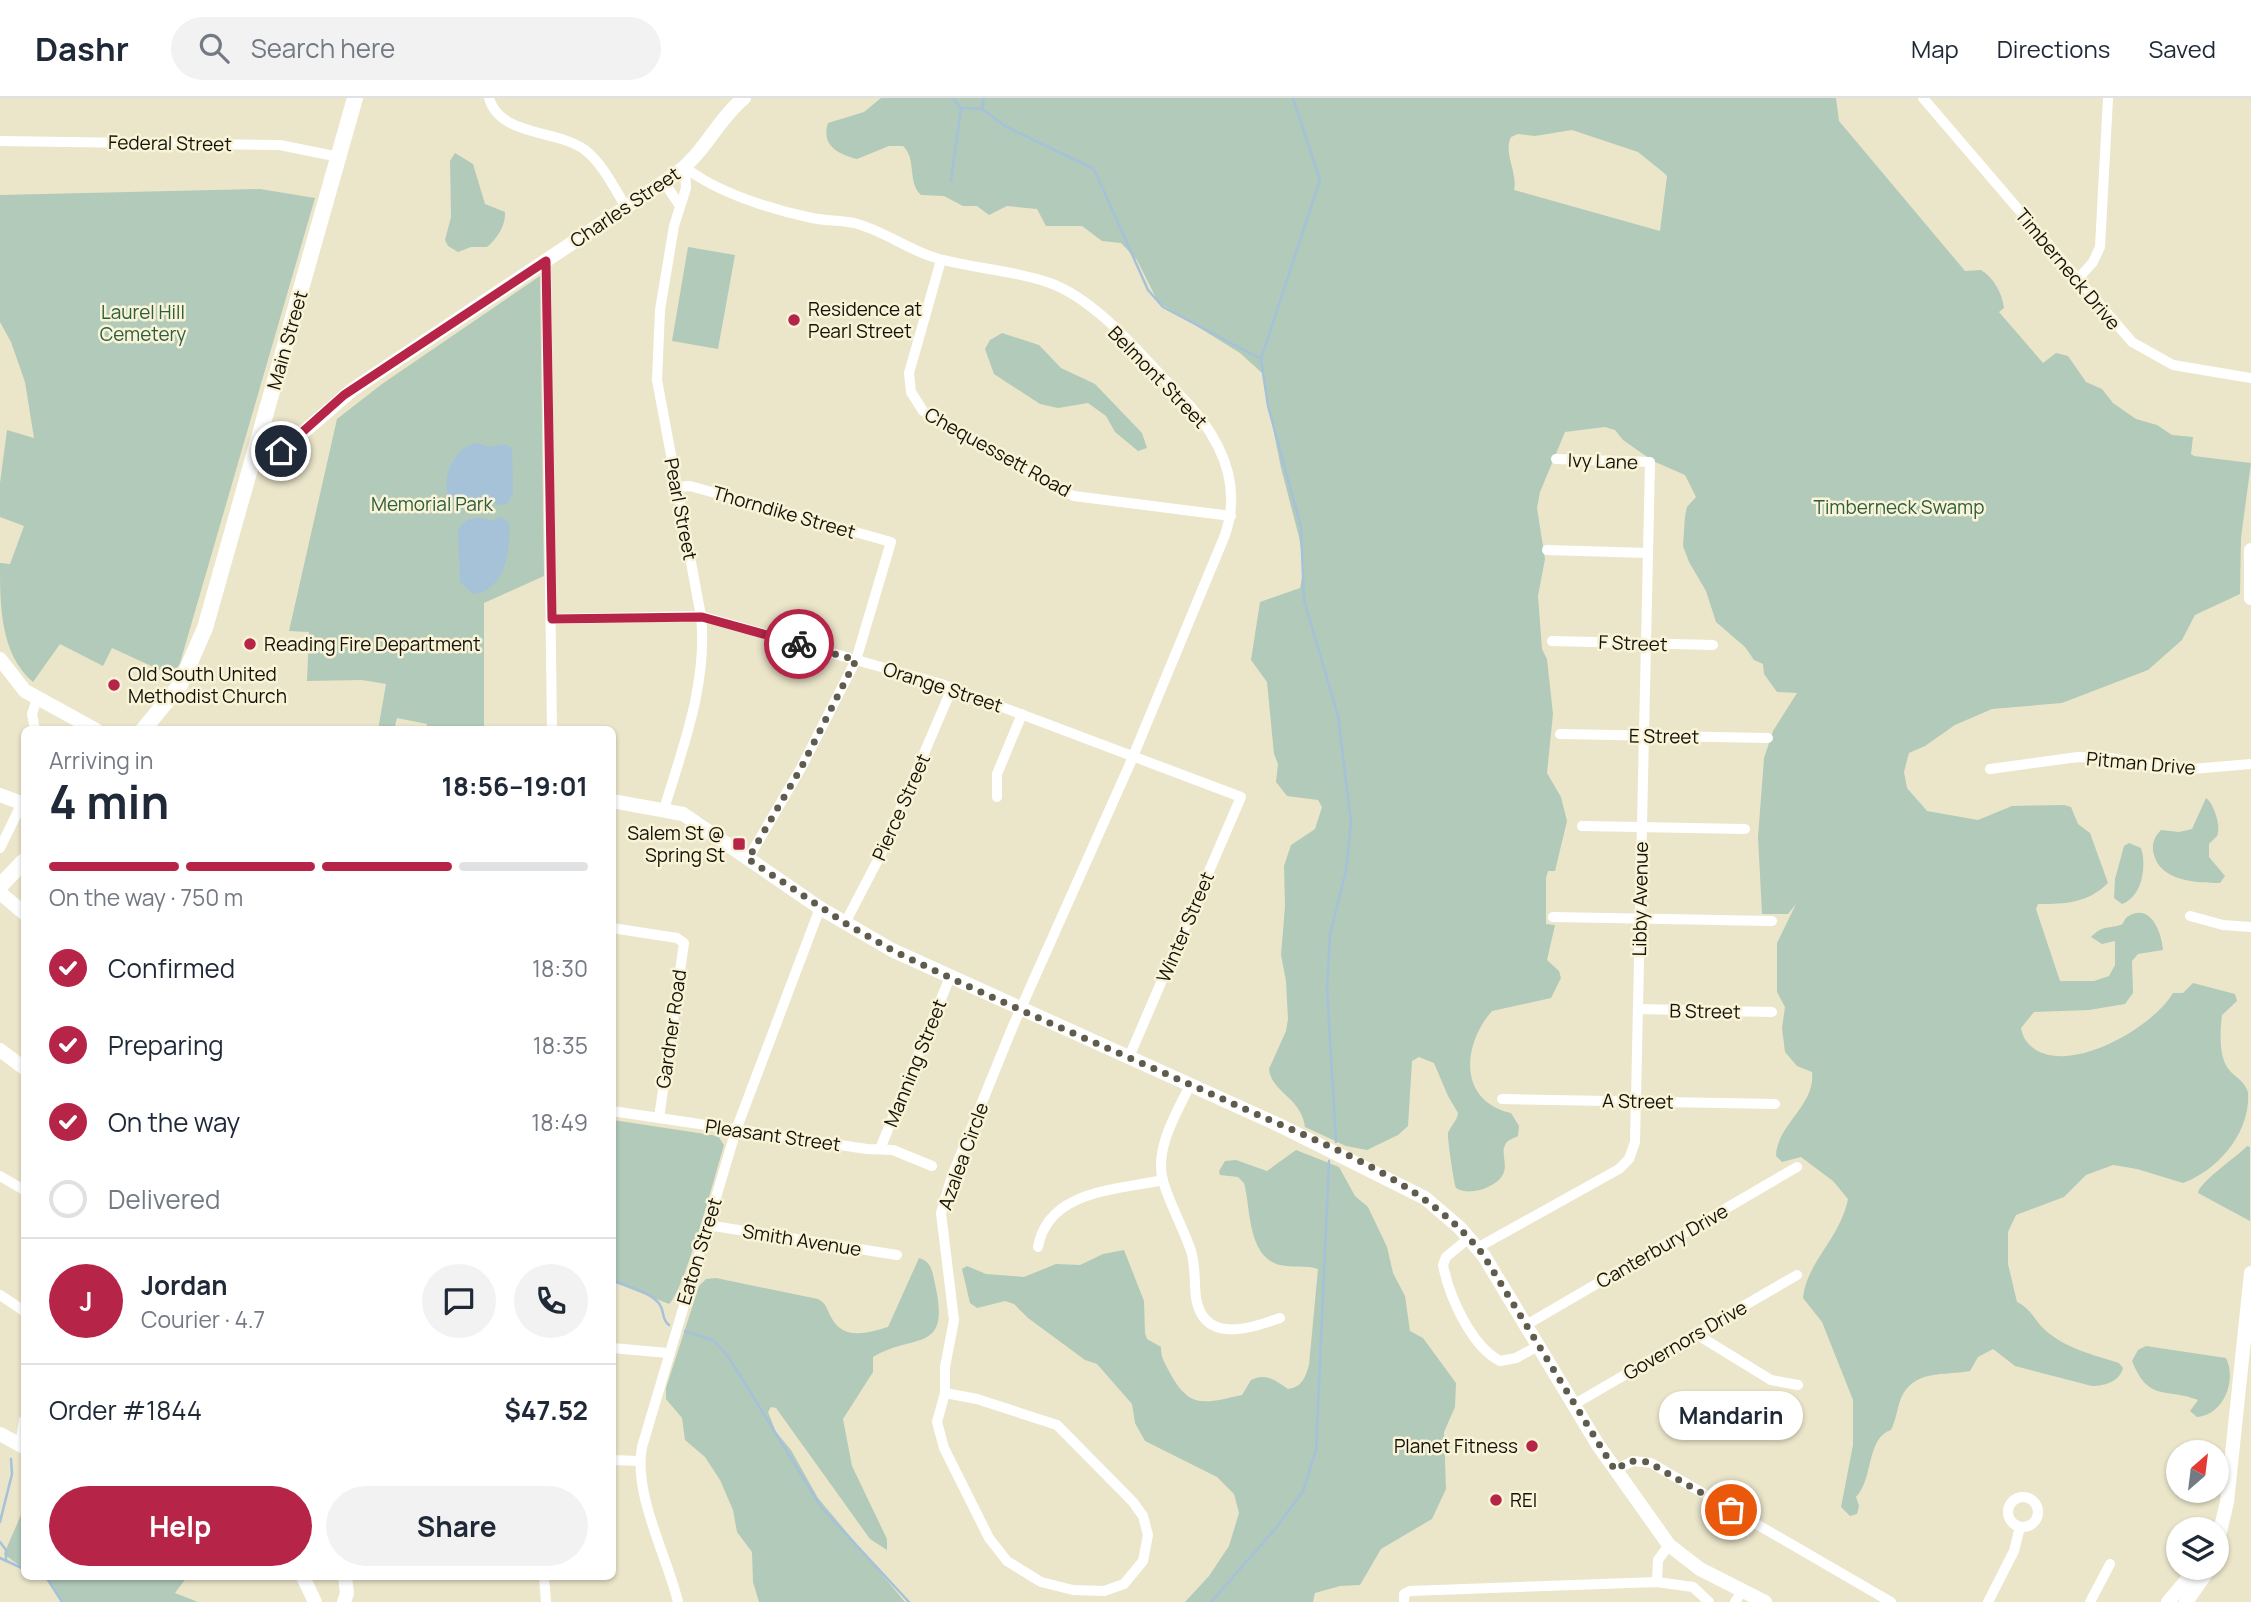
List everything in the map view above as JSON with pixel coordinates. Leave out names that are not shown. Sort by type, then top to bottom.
[{"type":"main road","name":"Charles Street","points":[[252,462],[265,462],[344,395],[685,167],[706,145],[733,104],[744,98]]},
{"type":"main road","name":"Main Street","points":[[146,726],[174,694],[194,660],[339,157],[351,99]]},
{"type":"main road","points":[[259,437],[275,447],[284,448]]},
{"type":"main road","points":[[2251,550],[2251,598]]},
{"type":"main road","points":[[0,659],[13,679],[37,699],[88,726]]},
{"type":"main road","points":[[0,795],[21,801]]},
{"type":"main road","points":[[616,802],[664,808],[693,820],[845,923],[950,977],[1190,1085],[1400,1184],[1436,1206],[1473,1243],[1615,1470],[1669,1545],[1690,1563],[1750,1599]]},
{"type":"main road","points":[[0,887],[21,864]]},
{"type":"main road","points":[[0,892],[21,910]]},
{"type":"main road","points":[[0,1050],[21,1066]]},
{"type":"main road","points":[[2223,1517],[2251,1273]]},
{"type":"main road","points":[[0,1434],[21,1445]]},
{"type":"main road","points":[[304,1580],[315,1602]]},
{"type":"main road","points":[[345,1580],[347,1599]]},
{"type":"main road","points":[[2176,1601],[2189,1580]]},
{"type":"main road","points":[[2176,1601],[2198,1580]]},
{"type":"street","points":[[489,98],[498,114],[512,124],[567,140],[587,152],[626,207]]},
{"type":"street","name":"Timberneck Drive","points":[[1923,98],[2121,332],[2149,354],[2194,370],[2251,378]]},
{"type":"street","points":[[2077,280],[2093,262],[2100,247],[2108,98]]},
{"type":"street","name":"Federal Street","points":[[0,141],[273,145],[339,157]]},
{"type":"street","name":"Pearl Street","points":[[664,808],[701,671],[702,617],[657,374],[663,288],[686,188],[685,167]]},
{"type":"street","name":"Belmont Street","points":[[685,167],[703,182],[742,196],[804,216],[857,224],[941,260],[1040,280],[1066,290],[1087,303],[1206,424],[1226,466],[1233,499],[1231,516],[1133,756],[1021,1008]]},
{"type":"street","points":[[663,182],[680,206]]},
{"type":"street","name":"Chequessett Road","points":[[941,260],[909,373],[911,392],[923,411],[1052,487],[1074,496],[1231,516]]},
{"type":"street","points":[[546,261],[552,726]]},
{"type":"street","name":"Ivy Lane","points":[[1556,459],[1650,462]]},
{"type":"street","name":"Libby Avenue","points":[[1538,1346],[1516,1358],[1500,1361],[1465,1323],[1451,1296],[1443,1265],[1447,1257],[1622,1167],[1635,1146],[1650,462]]},
{"type":"street","name":"Thorndike Street","points":[[677,487],[690,486],[891,542],[856,660]]},
{"type":"street","points":[[1547,550],[1648,553]]},
{"type":"street","name":"Orange Street","points":[[552,619],[702,617],[953,688],[1241,797]]},
{"type":"street","name":"F Street","points":[[1552,641],[1713,645]]},
{"type":"street","points":[[748,859],[801,768],[856,660]]},
{"type":"street","name":"Pierce Street","points":[[845,923],[880,856],[953,688]]},
{"type":"street","points":[[34,726],[32,714],[37,699]]},
{"type":"street","points":[[997,797],[997,774],[1022,714]]},
{"type":"street","name":"E Street","points":[[1560,734],[1768,738]]},
{"type":"street","name":"Pitman Drive","points":[[1990,769],[2096,757],[2180,770],[2251,764]]},
{"type":"street","name":"Winter Street","points":[[1129,1057],[1241,797]]},
{"type":"street","points":[[0,848],[21,808]]},
{"type":"street","points":[[1582,826],[1745,829]]},
{"type":"street","name":"Eaton Street","points":[[678,1602],[647,1500],[639,1461],[668,1353],[736,1130],[820,908]]},
{"type":"street","points":[[2190,916],[2223,925],[2251,927]]},
{"type":"street","points":[[1553,917],[1772,920]]},
{"type":"street","name":"Gardner Road","points":[[616,929],[682,940],[659,1118]]},
{"type":"street","name":"Manning Street","points":[[880,1149],[950,977]]},
{"type":"street","name":"Azalea Circle","points":[[946,1392],[1044,1419],[1065,1432],[1143,1516],[1148,1535],[1147,1548],[1135,1575],[1110,1590],[1083,1592],[1041,1582],[1007,1561],[983,1529],[944,1448],[937,1422],[946,1392],[944,1375],[954,1320],[941,1231],[943,1204],[1021,1008]]},
{"type":"street","name":"B Street","points":[[1638,1009],[1772,1012]]},
{"type":"street","points":[[1190,1085],[1164,1146],[1163,1180],[1191,1250],[1197,1302],[1204,1315],[1219,1327],[1236,1331],[1280,1318]]},
{"type":"street","name":"A Street","points":[[1502,1099],[1775,1104]]},
{"type":"street","name":"Pleasant Street","points":[[616,1112],[880,1149],[897,1152],[932,1166]]},
{"type":"street","name":"Canterbury Drive","points":[[1526,1325],[1797,1167]]},
{"type":"street","points":[[0,1176],[21,1188]]},
{"type":"street","points":[[1038,1247],[1044,1225],[1066,1203],[1163,1180]]},
{"type":"street","name":"Smith Avenue","points":[[707,1226],[897,1255]]},
{"type":"street","name":"Governors Drive","points":[[1573,1405],[1797,1275]]},
{"type":"street","points":[[0,1295],[21,1309]]},
{"type":"street","points":[[1696,1334],[1771,1380],[1798,1385]]},
{"type":"street","points":[[616,1348],[668,1353]]},
{"type":"street","points":[[616,1460],[639,1461]]},
{"type":"street","points":[[1615,1470],[1635,1460],[1651,1463],[1891,1602]]},
{"type":"street","points":[[1988,1602],[2014,1551],[2020,1527]]},
{"type":"street","points":[[1657,1582],[1658,1560],[1669,1545]]},
{"type":"street","points":[[2090,1602],[2110,1564]]},
{"type":"street","points":[[544,1580],[546,1602]]},
{"type":"street","points":[[1404,1598],[1410,1591],[1657,1582],[1693,1587],[1709,1602]]},
{"type":"green space","name":"Timberneck Swamp","points":[[881,98],[1836,98],[1839,121],[1965,271],[1981,270],[1990,277],[2003,302],[2004,308],[1999,312],[2043,363],[2056,353],[2068,356],[2086,382],[2102,389],[2113,403],[2136,419],[2157,425],[2172,435],[2193,437],[2191,454],[2194,456],[2251,463],[2241,538],[2240,594],[2195,615],[2182,640],[2148,670],[2062,703],[1992,709],[1955,725],[1925,746],[1909,753],[1904,772],[1907,788],[1927,811],[1978,820],[2012,806],[2071,807],[2078,824],[2090,833],[2108,883],[2093,895],[2076,901],[2038,904],[2036,909],[2060,981],[2094,981],[2109,976],[2115,965],[2115,941],[2102,944],[2091,937],[2105,928],[2122,924],[2127,917],[2135,913],[2143,913],[2154,921],[2163,950],[2138,954],[2132,961],[2133,993],[2125,1004],[2089,1010],[2034,1012],[2021,1028],[2026,1040],[2036,1050],[2052,1056],[2071,1056],[2111,1043],[2148,1019],[2173,993],[2183,993],[2193,983],[2235,994],[2237,1001],[2222,1015],[2221,1045],[2227,1067],[2248,1092],[2247,1107],[2238,1136],[2219,1160],[2183,1183],[2137,1169],[2113,1165],[2086,1175],[2064,1197],[2016,1215],[2008,1232],[2008,1264],[2017,1302],[2052,1336],[2080,1350],[2119,1363],[2123,1368],[2119,1376],[2107,1384],[2092,1386],[2015,1366],[1993,1349],[1978,1357],[1970,1371],[1922,1378],[1907,1389],[1901,1398],[1891,1430],[1883,1434],[1878,1441],[1866,1480],[1856,1497],[1859,1506],[1857,1514],[1850,1516],[1841,1507],[1853,1445],[1853,1400],[1822,1322],[1803,1298],[1810,1273],[1838,1226],[1848,1199],[1833,1181],[1801,1157],[1782,1162],[1776,1156],[1783,1134],[1808,1095],[1812,1072],[1797,1066],[1785,1052],[1782,1028],[1785,1007],[1777,992],[1777,943],[1796,904],[1788,914],[1762,914],[1758,837],[1764,758],[1773,731],[1797,693],[1777,692],[1764,674],[1763,664],[1754,660],[1745,647],[1716,622],[1706,591],[1683,546],[1687,507],[1696,497],[1685,475],[1653,461],[1623,440],[1615,430],[1605,427],[1565,432],[1540,492],[1537,508],[1545,559],[1538,596],[1542,649],[1547,659],[1553,714],[1547,773],[1561,797],[1567,821],[1555,871],[1548,871],[1546,878],[1546,924],[1555,925],[1547,960],[1559,971],[1561,978],[1551,998],[1492,1011],[1475,1040],[1470,1070],[1474,1084],[1481,1097],[1494,1107],[1511,1113],[1519,1126],[1518,1136],[1508,1141],[1504,1148],[1504,1172],[1496,1182],[1483,1189],[1462,1191],[1456,1188],[1448,1133],[1458,1113],[1434,1063],[1419,1057],[1412,1061],[1408,1126],[1398,1135],[1367,1150],[1346,1146],[1305,1127],[1303,1117],[1275,1084],[1269,1069],[1286,1031],[1288,1019],[1286,981],[1281,955],[1285,906],[1284,866],[1291,845],[1315,829],[1322,807],[1318,800],[1287,796],[1276,782],[1278,764],[1274,754],[1267,682],[1251,660],[1260,602],[1300,588],[1304,567],[1262,373],[1240,353],[1158,302],[1137,260],[1121,243],[1102,241],[1082,226],[1046,226],[1037,209],[1007,206],[989,215],[977,206],[963,206],[944,196],[921,195],[914,184],[910,157],[903,146],[889,146],[857,159],[837,151],[827,137],[828,123],[864,112]],"holes":[[[1572,130],[1638,152],[1667,176],[1660,231],[1514,190],[1509,143],[1511,137],[1518,134],[1535,136]]]},
{"type":"green space","points":[[455,153],[473,164],[485,204],[505,212],[500,231],[487,247],[471,247],[458,252],[448,246],[445,240],[451,217],[450,161]]},
{"type":"green space","name":"Laurel Hill Cemetery","points":[[260,189],[315,198],[180,663],[173,676],[112,648],[103,666],[60,644],[33,682],[14,658],[4,628],[2,612],[0,563],[10,564],[24,526],[0,517],[0,483],[7,430],[34,438],[25,382],[11,342],[0,322],[0,195]]},
{"type":"green space","points":[[688,247],[735,255],[718,349],[672,341]]},
{"type":"green space","name":"Memorial Park","points":[[540,276],[544,576],[484,603],[484,726],[427,726],[397,718],[395,726],[379,726],[386,684],[362,680],[307,681],[309,632],[289,631],[337,419],[382,384]]},
{"type":"green space","points":[[1002,333],[1039,345],[1061,368],[1095,384],[1142,433],[1147,448],[1138,451],[1115,432],[1106,416],[1088,403],[1058,408],[1040,404],[994,374],[985,349],[990,340]]},
{"type":"green space","points":[[2206,798],[2218,821],[2217,836],[2209,844],[2209,857],[2225,876],[2220,883],[2190,881],[2172,875],[2158,864],[2153,851],[2154,841],[2161,830],[2179,832],[2192,829]]},
{"type":"green space","points":[[2129,843],[2141,848],[2143,872],[2134,895],[2122,904],[2114,898],[2115,879],[2124,846]]},
{"type":"green space","points":[[616,1120],[718,1136],[724,1145],[691,1255],[676,1294],[669,1304],[616,1283]]},
{"type":"green space","points":[[2247,1146],[2250,1147],[2250,1221],[2198,1193],[2212,1176]]},
{"type":"green space","points":[[1296,1150],[1339,1167],[1355,1196],[1368,1207],[1387,1247],[1393,1273],[1405,1296],[1410,1331],[1423,1338],[1456,1383],[1455,1407],[1444,1432],[1446,1489],[1432,1519],[1381,1549],[1360,1585],[1340,1586],[1315,1593],[1313,1602],[1185,1602],[1209,1576],[1229,1546],[1239,1513],[1234,1494],[1217,1477],[1145,1441],[1135,1423],[1132,1404],[1097,1364],[1085,1360],[1028,1318],[1014,1304],[1005,1301],[977,1308],[970,1303],[962,1269],[967,1266],[986,1274],[1024,1277],[1056,1264],[1080,1265],[1103,1254],[1124,1250],[1144,1301],[1147,1339],[1161,1347],[1165,1364],[1184,1393],[1200,1401],[1229,1398],[1242,1395],[1251,1380],[1261,1377],[1271,1378],[1288,1389],[1293,1388],[1302,1381],[1309,1365],[1318,1269],[1285,1266],[1269,1260],[1261,1252],[1252,1230],[1244,1183],[1238,1177],[1220,1175],[1219,1171],[1225,1161],[1236,1160],[1267,1171]]},
{"type":"green space","points":[[919,1258],[929,1265],[932,1271],[939,1306],[938,1322],[933,1332],[925,1338],[873,1357],[873,1372],[843,1419],[852,1466],[887,1539],[887,1550],[870,1539],[776,1408],[771,1407],[768,1412],[776,1432],[791,1450],[818,1498],[905,1602],[759,1602],[753,1582],[752,1552],[737,1532],[733,1510],[720,1480],[705,1457],[685,1440],[682,1418],[666,1399],[666,1388],[699,1286],[706,1279],[716,1278],[818,1299],[842,1330],[864,1333],[888,1327]]},
{"type":"green space","points":[[2146,1346],[2226,1358],[2229,1386],[2221,1403],[2206,1415],[2197,1417],[2190,1411],[2198,1400],[2159,1391],[2145,1383],[2132,1361],[2138,1350]]},
{"type":"green space","points":[[21,1515],[21,1567],[4,1554]]},
{"type":"green space","points":[[49,1580],[185,1580],[175,1593],[198,1602],[62,1602]]},
{"type":"water","points":[[476,443],[490,447],[505,444],[512,448],[513,494],[506,505],[486,503],[463,507],[448,496],[448,472],[452,464],[462,451]]},
{"type":"water","points":[[500,517],[509,522],[509,543],[504,566],[493,585],[473,594],[460,582],[458,530],[473,518],[492,521]]},
{"type":"waterway","points":[[953,98],[961,108]]},
{"type":"waterway","points":[[984,98],[982,109],[1005,126],[1094,169],[1148,290],[1163,307],[1261,359]]},
{"type":"waterway","points":[[1293,98],[1320,180],[1261,359],[1268,406],[1301,527],[1304,600],[1338,716],[1351,822],[1346,871],[1330,935],[1327,987],[1336,1142]]},
{"type":"waterway","points":[[951,181],[961,108],[982,109]]},
{"type":"waterway","points":[[1211,1602],[1276,1528],[1303,1491],[1316,1450],[1329,1161]]},
{"type":"waterway","points":[[616,1282],[656,1300],[669,1325]]},
{"type":"waterway","points":[[685,1331],[713,1340],[728,1356],[821,1507],[909,1602]]},
{"type":"waterway","points":[[0,1522],[12,1474],[11,1459]]},
{"type":"waterway","points":[[0,1542],[6,1550],[6,1561]]},
{"type":"waterway","points":[[0,1558],[21,1568]]},
{"type":"waterway","points":[[48,1580],[62,1602]]},
{"type":"way so far","points":[[799,644],[856,660],[825,724],[748,859],[802,896],[892,950],[1281,1126],[1425,1198],[1460,1228],[1484,1256],[1567,1396],[1615,1470],[1629,1461],[1648,1462],[1731,1510]]},
{"type":"place","name":"Residence at Pearl Street","points":[[794,320]]},
{"type":"place","name":"Reading Fire Department","points":[[250,644]]},
{"type":"place","name":"Old South United Methodist Church","points":[[114,685]]},
{"type":"place","name":"Salem St @ Spring St","points":[[739,844]]},
{"type":"place","name":"Planet Fitness","points":[[1532,1446]]},
{"type":"place","name":"REI","points":[[1496,1500]]},
{"type":"place","name":"Mandarin","points":[[1731,1510]]},
{"type":"route","points":[[281,451],[344,395],[546,261],[552,619],[702,617],[799,644]]}]
